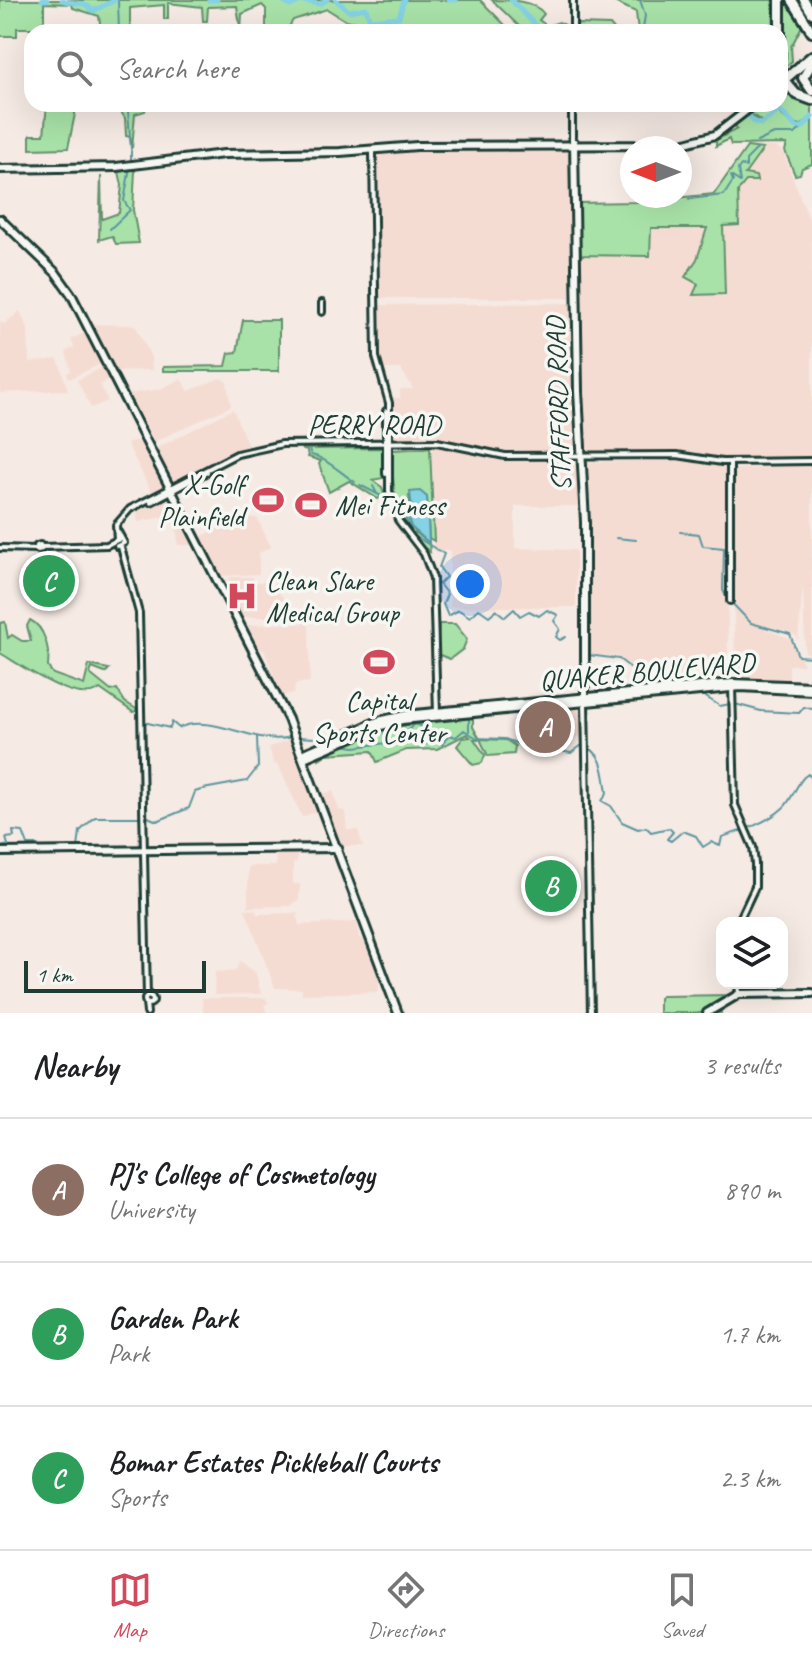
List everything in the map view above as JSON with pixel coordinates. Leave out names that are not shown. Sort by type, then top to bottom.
[{"type":"highway","points":[[780,0],[780,24]]},
{"type":"highway","points":[[794,0],[811,29]]},
{"type":"highway","points":[[804,0],[812,13]]},
{"type":"highway","points":[[788,76],[812,58]]},
{"type":"highway","points":[[812,58],[803,78],[812,91]]},
{"type":"highway","points":[[788,79],[799,96],[812,100]]},
{"type":"main road","points":[[1,168],[116,165],[223,151],[687,141],[715,131],[741,112]]},
{"type":"main road","points":[[692,141],[720,132],[742,112]]},
{"type":"main road","name":"STAFFORD ROAD","points":[[573,144],[585,699]]},
{"type":"main road","name":"STAFFORD ROAD","points":[[573,144],[580,458]]},
{"type":"main road","points":[[1,168],[131,166],[224,154],[348,152],[417,146],[620,145]]},
{"type":"main road","points":[[574,162],[576,152],[581,148],[620,145]]},
{"type":"main road","points":[[574,176],[579,199]]},
{"type":"main road","points":[[0,219],[56,273],[84,319],[271,682],[303,749],[398,1013]]},
{"type":"main road","points":[[172,489],[254,650]]},
{"type":"main road","name":"QUAKER BOULEVARD","points":[[303,749],[337,741],[387,718],[732,686],[812,688]]},
{"type":"main road","points":[[0,852],[337,848]]},
{"type":"main road","points":[[707,1013],[739,994],[812,993]]},
{"type":"street","points":[[573,0],[573,24]]},
{"type":"street","name":"STAFFORD ROAD","points":[[573,112],[573,144]]},
{"type":"street","points":[[373,153],[376,357],[387,402],[390,508],[429,570],[437,713]]},
{"type":"street","points":[[322,303],[322,312]]},
{"type":"street","name":"PERRY ROAD","points":[[118,543],[118,530],[123,517],[248,450],[282,444],[444,443],[505,456],[580,458],[685,455],[730,463],[812,462]]},
{"type":"street","points":[[387,444],[392,506],[401,524],[424,554],[433,578],[437,713]]},
{"type":"street","points":[[730,463],[730,599]]},
{"type":"street","points":[[70,548],[118,543]]},
{"type":"street","points":[[0,548],[70,548],[118,543]]},
{"type":"street","points":[[118,543],[139,619],[147,1013]]},
{"type":"street","points":[[39,548],[79,547]]},
{"type":"street","points":[[732,686],[735,805],[754,849],[755,886],[741,917]]},
{"type":"street","points":[[428,688],[435,689]]},
{"type":"street","points":[[438,699],[444,696]]},
{"type":"street","name":"STAFFORD ROAD","points":[[585,699],[591,1013]]},
{"type":"street","points":[[739,989],[739,994]]},
{"type":"shaded area","points":[[569,147],[570,298],[378,298],[375,154],[392,149]]},
{"type":"shaded area","points":[[762,147],[776,147],[783,152],[812,227],[812,459],[585,455],[577,255],[649,256],[651,228],[707,227],[697,259],[698,284],[694,295],[738,191],[746,181],[745,172]]},
{"type":"shaded area","points":[[572,303],[580,506],[515,506],[515,548],[576,550],[576,607],[450,607],[450,550],[433,550],[430,441],[390,440],[390,397],[400,398],[400,389],[413,389],[401,369],[380,369],[379,305]]},
{"type":"shaded area","points":[[20,311],[28,328],[29,362],[58,359],[68,390],[0,393],[0,321],[4,324]]},
{"type":"shaded area","points":[[92,324],[135,325],[151,357],[152,370],[115,371]]},
{"type":"shaded area","points":[[87,332],[101,364],[69,379],[67,373],[71,371],[66,352],[74,347],[71,339]]},
{"type":"shaded area","points":[[103,367],[110,378],[100,385],[108,401],[91,408],[77,380]]},
{"type":"shaded area","points":[[220,378],[227,382],[231,406],[154,442],[129,394],[160,389],[181,379],[189,391]]},
{"type":"shaded area","points":[[233,409],[248,446],[173,483],[157,448]]},
{"type":"shaded area","points":[[142,442],[165,488],[152,493],[127,444]]},
{"type":"shaded area","points":[[675,460],[727,467],[728,662],[694,666],[693,680],[661,680],[640,674],[617,656],[587,654],[584,462]]},
{"type":"shaded area","points":[[812,465],[812,655],[805,652],[803,586],[798,640],[795,635],[783,630],[767,626],[765,629],[791,639],[804,665],[789,665],[789,680],[735,679],[732,469]]},
{"type":"shaded area","points":[[170,496],[194,545],[178,545],[177,531],[169,516],[138,522],[136,511]]},
{"type":"shaded area","points":[[239,517],[257,518],[271,547],[259,553],[259,574],[220,576],[201,537]]},
{"type":"shaded area","points":[[231,577],[253,577],[254,582],[268,582],[284,598],[288,617],[243,617],[238,606],[238,591],[231,591],[226,581]]},
{"type":"shaded area","points":[[309,623],[310,682],[295,684],[294,694],[282,695],[264,650],[259,649],[247,625]]},
{"type":"shaded area","points":[[583,709],[583,735],[557,744],[541,733],[537,712]]},
{"type":"shaded area","points":[[289,740],[294,744],[319,811],[302,817],[278,765],[274,764],[269,747]]},
{"type":"shaded area","points":[[333,791],[339,810],[345,811],[347,830],[358,830],[363,846],[340,846],[322,794]]},
{"type":"shaded area","points":[[297,853],[297,862],[293,864],[293,884],[300,884],[299,899],[291,906],[248,907],[248,866],[276,866],[275,854]]},
{"type":"shaded area","points":[[245,909],[256,910],[257,914],[297,913],[299,925],[357,922],[359,938],[364,939],[379,977],[379,992],[302,994],[302,989],[275,988]]},
{"type":"shaded area","points":[[240,961],[256,973],[261,994],[214,995],[215,972],[236,970]]},
{"type":"shaded area","points":[[202,998],[266,998],[268,1003],[264,1005],[267,1013],[203,1013]]},
{"type":"green space","points":[[0,0],[480,0],[504,24],[369,24],[345,20],[327,9],[293,20],[291,24],[266,24],[266,9],[262,5],[242,14],[240,24],[237,6],[208,7],[207,21],[203,21],[202,7],[168,3],[168,19],[164,19],[164,5],[130,8],[130,24],[100,24],[99,16],[73,8],[72,4],[44,3],[44,24],[24,24],[24,28],[17,28],[17,36],[0,36]]},
{"type":"green space","points":[[492,0],[521,2],[540,9],[544,14],[539,20],[544,24],[517,24]]},
{"type":"green space","points":[[610,0],[773,0],[774,24],[637,24],[636,12]]},
{"type":"green space","points":[[783,0],[788,0],[803,24],[791,47],[792,61],[788,64],[788,24],[782,24]]},
{"type":"green space","points":[[788,91],[798,101],[812,106],[812,116],[802,125],[791,123],[782,112],[788,112]]},
{"type":"green space","points":[[46,112],[75,112],[68,148],[30,149],[30,135],[44,135]]},
{"type":"green space","points":[[121,112],[142,112],[135,114],[132,148],[130,137],[126,136],[125,118]]},
{"type":"green space","points":[[749,112],[776,112],[762,122]]},
{"type":"green space","points":[[776,112],[797,128],[804,127],[812,118],[812,164],[795,175],[785,151],[787,144],[731,145],[729,139],[716,146],[716,140],[737,129],[735,125],[747,113],[762,123]]},
{"type":"green space","points":[[747,147],[763,149],[745,174],[756,176],[757,181],[746,181],[738,191],[739,225],[723,226],[725,294],[693,295],[698,284],[685,277],[697,259],[707,228],[651,228],[650,256],[577,255],[576,203],[620,202],[620,208],[692,208],[692,196],[714,194]]},
{"type":"green space","points":[[132,168],[135,171],[133,210],[139,243],[116,244],[112,236],[99,240],[101,176],[102,219],[119,213],[122,185],[119,172]]},
{"type":"green space","points":[[243,320],[279,320],[279,371],[163,371],[163,367],[226,366],[229,353],[237,352]]},
{"type":"green space","points":[[382,448],[383,478],[372,480],[382,487],[384,494],[378,499],[349,481],[329,492],[319,464],[321,461],[308,457],[307,451],[301,449]]},
{"type":"green space","points":[[430,448],[434,541],[429,538],[427,497],[409,496],[415,532],[429,543],[430,552],[418,542],[402,519],[395,493],[392,450]]},
{"type":"green space","points":[[30,620],[43,633],[48,667],[53,674],[84,685],[89,665],[109,669],[105,673],[92,668],[90,674],[111,691],[117,689],[125,702],[138,710],[133,712],[100,689],[78,693],[65,689],[0,653],[0,623],[5,622],[8,638],[12,635],[22,641],[31,641],[27,626]]},
{"type":"green space","points":[[439,624],[455,624],[467,639],[463,649],[450,659],[437,654]]},
{"type":"green space","points":[[473,716],[473,727],[480,739],[474,739],[485,755],[482,763],[473,765],[457,746],[463,738],[470,737],[467,734],[437,749],[406,750],[377,762],[372,751],[327,754],[319,759],[317,755],[382,729]]},
{"type":"green space","points":[[480,739],[506,740],[515,746],[514,754],[488,756]]},
{"type":"green space","points":[[730,995],[720,1004],[721,1013],[659,1013],[659,998],[662,996]]},
{"type":"water","points":[[420,491],[427,497],[429,543],[411,527],[407,514],[412,509],[410,492]]},
{"type":"waterway","points":[[42,0],[47,0]]},
{"type":"waterway","points":[[62,0],[83,4],[93,11],[115,0]]},
{"type":"waterway","points":[[118,0],[119,24]]},
{"type":"waterway","points":[[209,0],[217,0]]},
{"type":"waterway","points":[[282,0],[290,6],[302,1],[320,4],[327,0]]},
{"type":"waterway","points":[[336,0],[349,11],[366,8],[370,20],[399,17],[404,0]]},
{"type":"waterway","points":[[449,0],[456,0]]},
{"type":"waterway","points":[[511,0],[534,24]]},
{"type":"waterway","points":[[640,0],[645,15],[644,24]]},
{"type":"waterway","points":[[128,112],[131,149]]},
{"type":"waterway","points":[[746,112],[754,122],[761,124],[777,112]]},
{"type":"waterway","points":[[782,112],[796,127],[803,127],[812,117]]},
{"type":"waterway","points":[[757,142],[774,134],[795,134],[803,127]]},
{"type":"waterway","points":[[692,199],[724,195],[733,181],[731,176],[740,182],[738,169],[741,165],[746,167],[746,160],[757,149]]},
{"type":"waterway","points":[[131,151],[131,161]]},
{"type":"waterway","points":[[110,229],[130,210],[124,201],[130,167]]},
{"type":"waterway","points":[[309,449],[311,455],[328,462],[355,482]]},
{"type":"waterway","points":[[360,485],[387,499]]},
{"type":"waterway","points":[[373,486],[377,494]]},
{"type":"waterway","points":[[394,504],[402,511],[413,535],[444,554],[439,567],[446,577],[439,584],[447,594],[443,604],[448,616],[459,610],[470,617],[479,609],[489,616],[496,610],[505,617],[514,609],[520,616],[529,611],[539,616],[547,610],[558,615],[554,621],[560,629],[556,637],[560,640],[566,637]]},
{"type":"waterway","points":[[680,532],[699,534],[703,546],[724,548],[723,590],[726,597],[751,623],[790,634],[798,656],[812,657]]},
{"type":"waterway","points":[[616,538],[636,540]]},
{"type":"waterway","points":[[588,655],[619,659],[641,676],[664,685],[694,684]]},
{"type":"waterway","points":[[701,694],[720,706],[730,704]]},
{"type":"waterway","points":[[735,704],[761,711],[799,713],[804,707],[812,709]]},
{"type":"waterway","points":[[469,717],[469,731]]},
{"type":"waterway","points":[[139,721],[170,728],[172,722],[179,728],[205,724],[264,738],[291,737]]},
{"type":"waterway","points":[[342,745],[355,747],[387,743],[386,729],[395,727],[405,733],[414,724],[426,728],[425,745],[437,738],[442,744],[449,735],[456,737],[464,730],[477,738],[505,739],[545,754],[554,750],[571,753],[582,745],[599,758],[607,793],[602,801],[611,806],[622,822],[638,829],[646,827],[651,832],[669,828],[673,832],[667,839],[671,841],[683,831],[696,836],[703,847],[711,842],[720,846],[722,837],[754,826],[777,813],[786,805],[804,777],[808,774],[812,778]]},
{"type":"waterway","points":[[203,789],[247,781],[258,767],[257,737]]},
{"type":"waterway","points":[[297,737],[334,739]]},
{"type":"waterway","points":[[78,848],[80,831],[95,817],[148,817],[157,821],[189,808],[195,792],[201,790]]},
{"type":"waterway","points":[[0,847],[8,845],[6,838],[14,837],[13,831],[23,832],[28,845],[38,845],[40,850]]},
{"type":"waterway","points":[[53,854],[66,854]]},
{"type":"place","name":"X-Golf Plainfield","points":[[268,500]]},
{"type":"place","name":"Mei Fitness","points":[[311,505]]},
{"type":"place","name":"Bomar Estates Pickleball Courts","points":[[49,581]]},
{"type":"place","name":"Clean Slare Medical Group","points":[[242,596]]},
{"type":"place","name":"Capital Sports Center","points":[[379,662]]},
{"type":"place","name":"PJ's College of Cosmetology","points":[[545,727]]},
{"type":"place","name":"Garden Park","points":[[551,886]]}]
